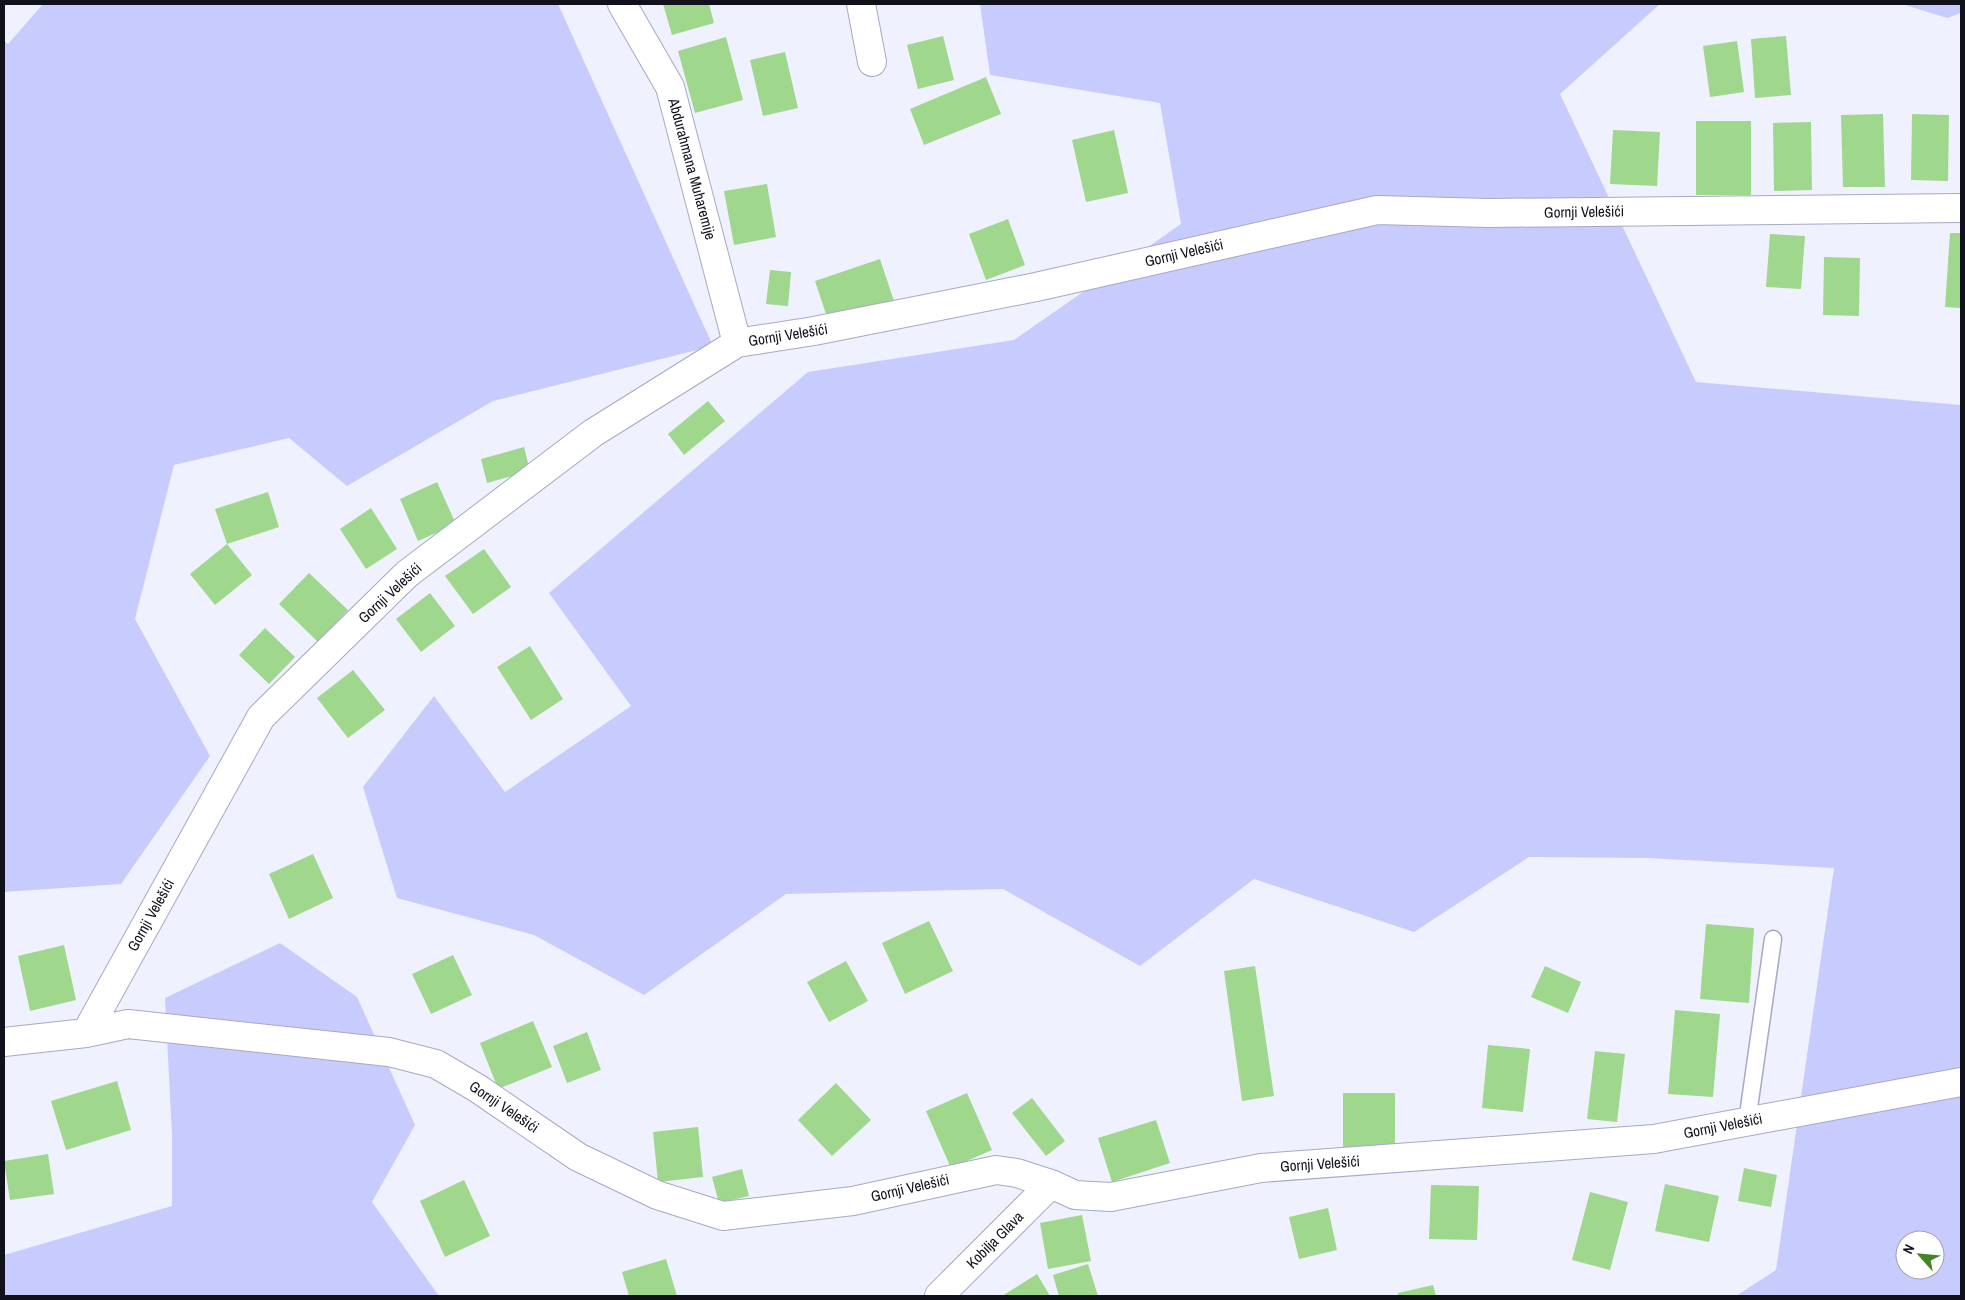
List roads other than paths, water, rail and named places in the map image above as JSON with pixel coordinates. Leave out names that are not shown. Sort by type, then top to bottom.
[{"type":"street","name":"Abdurahmana Muharemije","points":[[622,4],[670,87],[737,343]]},
{"type":"street","points":[[861,4],[872,62]]},
{"type":"street","name":"Gornji Velešići","points":[[86,1033],[261,717],[407,574],[592,433],[737,343],[814,331],[1036,286],[1377,210],[1499,212],[1961,208]]},
{"type":"street","name":"Gornji Velešići","points":[[86,1033],[128,1024],[389,1052],[436,1064],[477,1088],[578,1157],[656,1195],[723,1216],[853,1201],[996,1170],[1016,1173],[1051,1184],[1075,1195],[1111,1197],[1261,1168],[1654,1139],[1961,1082]]},
{"type":"street","points":[[4,1042],[86,1033]]},
{"type":"street","name":"Kobilja Glava","points":[[939,1296],[1051,1184]]},
{"type":"lane","points":[[1748,1122],[1773,939]]}]
